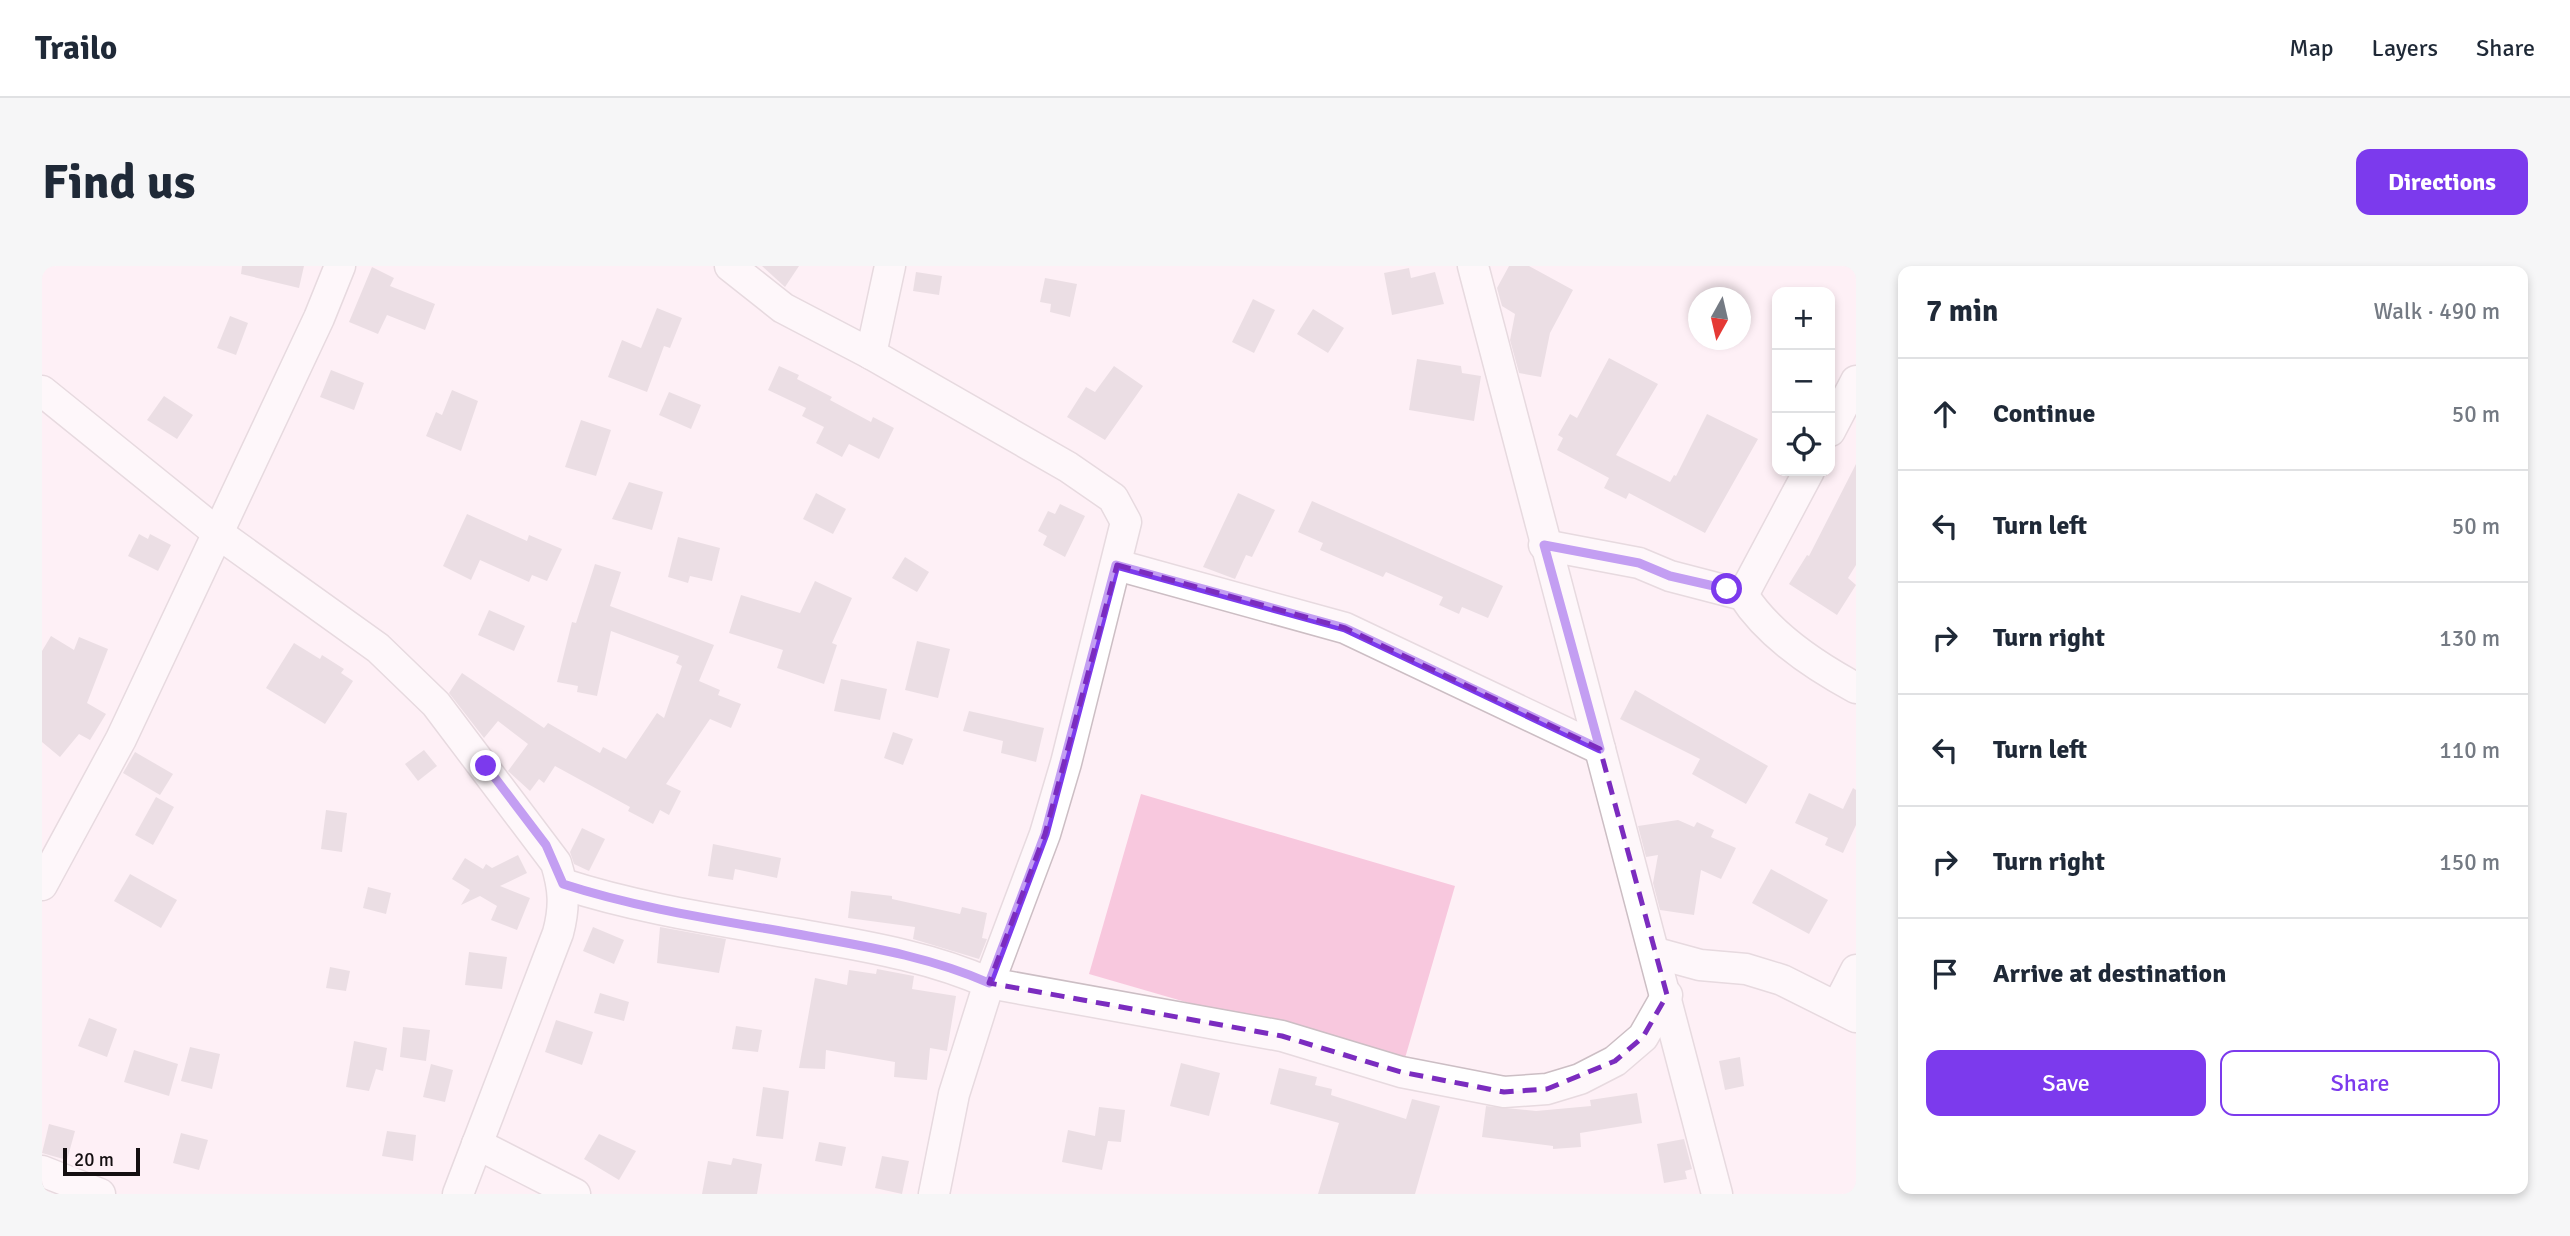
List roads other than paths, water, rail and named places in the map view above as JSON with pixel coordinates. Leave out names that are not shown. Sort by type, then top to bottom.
[{"type":"street","points":[[42,885],[121,739],[219,534],[340,266]]},
{"type":"street","points":[[730,266],[783,308],[871,354],[1069,467],[1113,498],[1126,522],[1048,822],[989,983],[954,1094],[934,1194]]},
{"type":"street","points":[[871,354],[890,266]]},
{"type":"street","points":[[1473,266],[1544,545],[1656,953],[1717,1194]]},
{"type":"street","points":[[1835,421],[1856,381]]},
{"type":"street","points":[[42,392],[219,534],[378,648],[436,704],[546,845],[563,884],[565,907],[558,933],[458,1194]]},
{"type":"street","points":[[1743,595],[1805,476]]},
{"type":"street","points":[[1544,545],[1639,563],[1670,576],[1743,595],[1755,614],[1779,635],[1856,688]]},
{"type":"street","points":[[1116,565],[1345,628],[1600,749]]},
{"type":"street","points":[[563,884],[616,901],[873,948],[959,969],[989,983],[1282,1035],[1401,1072],[1504,1092],[1547,1089],[1580,1079],[1615,1061],[1643,1037],[1667,995]]},
{"type":"street","points":[[1656,953],[1700,965],[1746,969],[1782,981],[1846,1012],[1856,970]]},
{"type":"street","points":[[477,1144],[575,1194]]},
{"type":"street","points":[[42,1171],[100,1194]]}]
